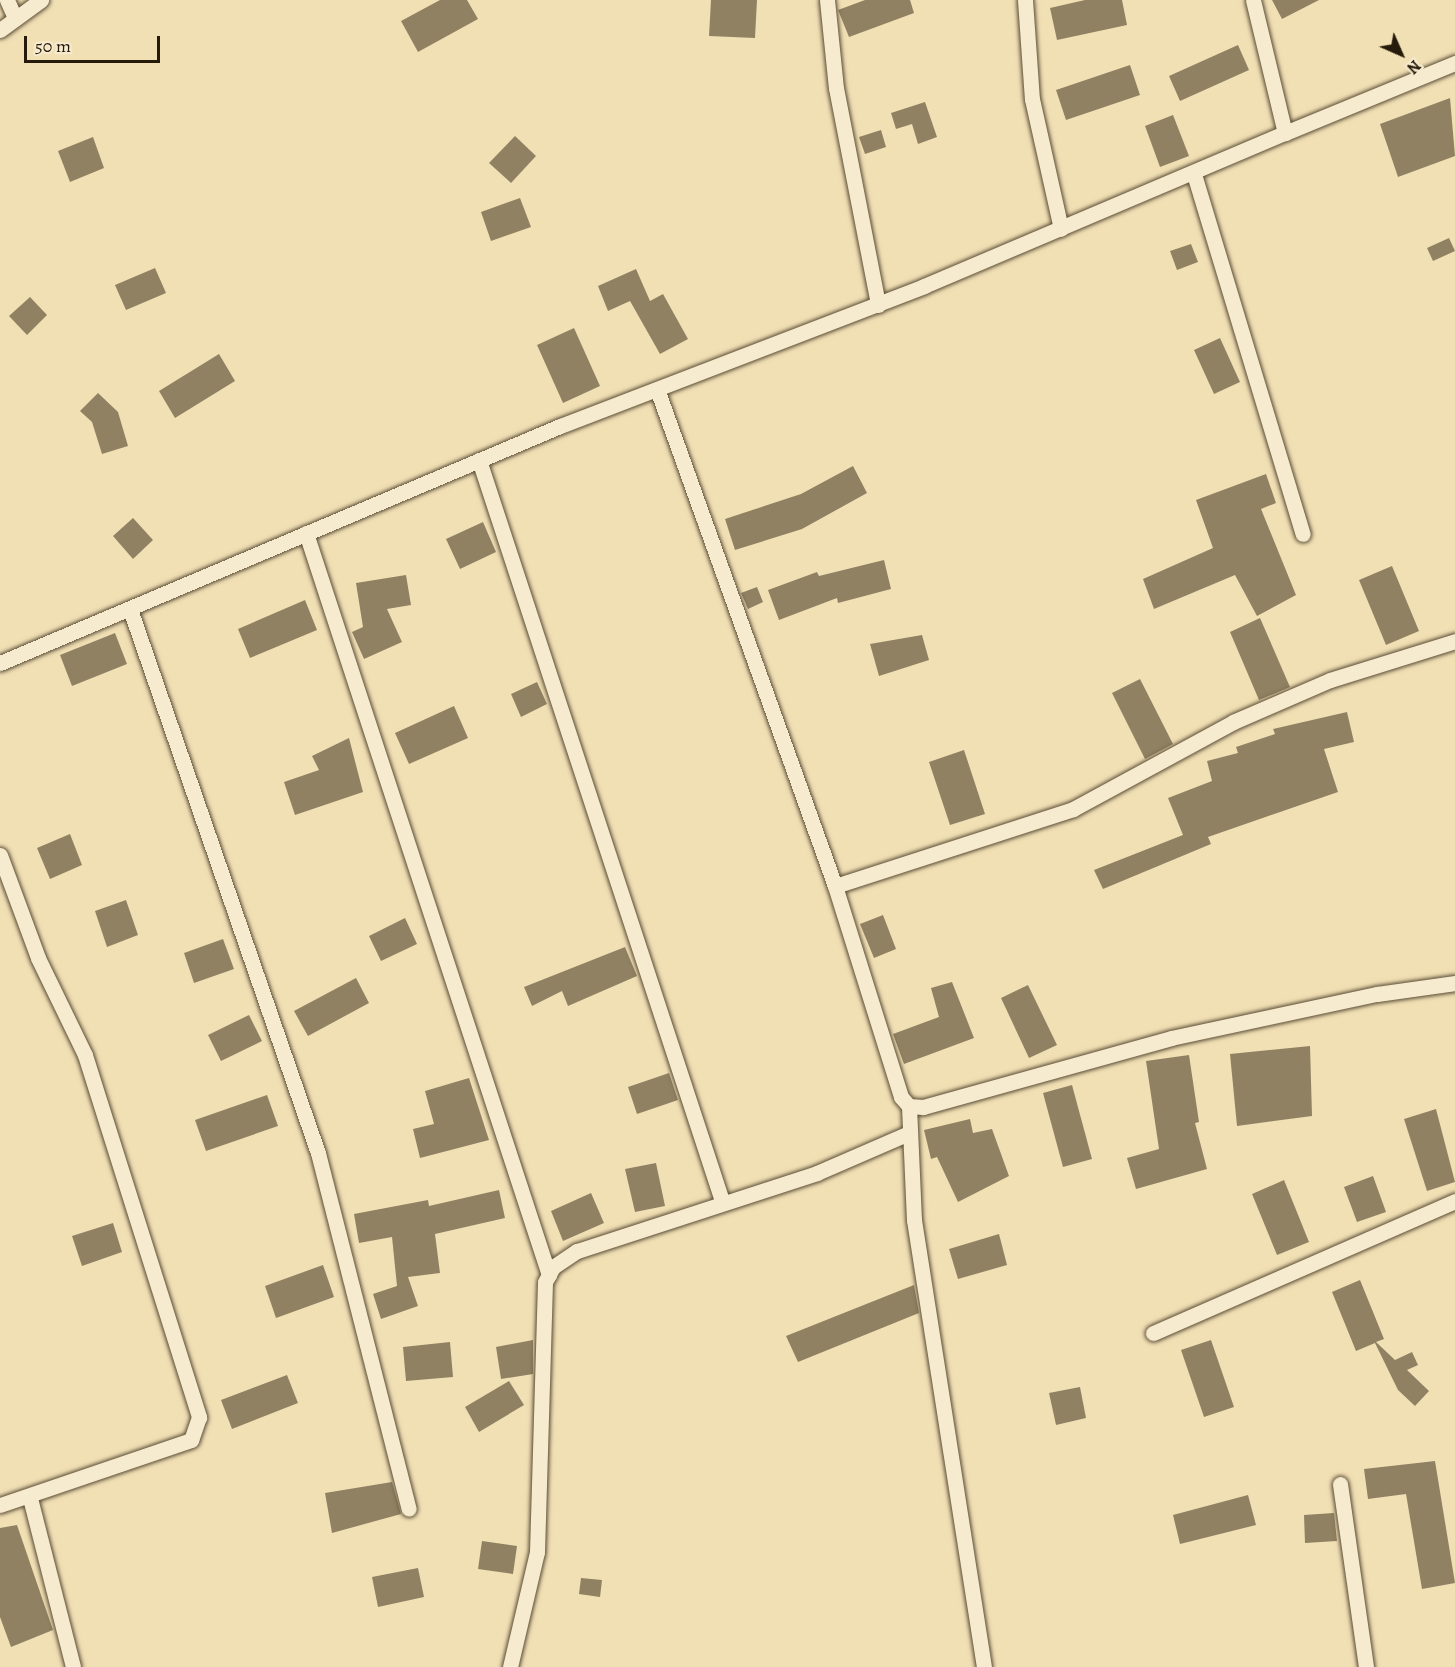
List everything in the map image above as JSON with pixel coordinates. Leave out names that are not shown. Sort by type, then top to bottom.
[{"type":"street","points":[[7,0],[15,18]]},
{"type":"street","points":[[0,30],[41,0]]},
{"type":"street","points":[[827,0],[836,88],[878,305]]},
{"type":"street","points":[[1025,0],[1032,99],[1060,229]]},
{"type":"street","points":[[1253,0],[1286,133]]},
{"type":"street","points":[[0,663],[479,460],[878,305],[1455,63]]},
{"type":"street","points":[[1194,174],[1303,534]]},
{"type":"street","points":[[657,389],[835,886],[901,1097],[909,1106],[914,1220],[984,1667]]},
{"type":"street","points":[[479,460],[722,1201]]},
{"type":"street","points":[[306,533],[549,1275],[537,1552],[510,1667]]},
{"type":"street","points":[[130,609],[318,1153],[409,1509]]},
{"type":"street","points":[[835,886],[1073,809],[1233,722],[1330,680],[1455,641]]},
{"type":"street","points":[[0,855],[38,958],[85,1055],[199,1417],[191,1440],[30,1498],[0,1505]]},
{"type":"street","points":[[909,1106],[923,1107],[1171,1038],[1377,994],[1455,983]]},
{"type":"street","points":[[549,1275],[577,1251],[722,1201],[817,1173],[909,1133]]},
{"type":"street","points":[[1153,1333],[1455,1202]]},
{"type":"street","points":[[1340,1484],[1366,1667]]},
{"type":"street","points":[[30,1498],[73,1667]]},
{"type":"building","points":[[440,0],[467,0],[478,19],[418,52],[401,21]]},
{"type":"building","points":[[711,0],[757,0],[755,38],[709,36]]},
{"type":"building","points":[[865,0],[910,0],[914,13],[849,37],[838,10]]},
{"type":"building","points":[[1085,0],[1122,0],[1127,25],[1057,40],[1050,8]]},
{"type":"building","points":[[1272,0],[1319,0],[1282,19]]},
{"type":"building","points":[[1238,45],[1249,70],[1180,101],[1169,76]]},
{"type":"building","points":[[1130,65],[1140,95],[1066,120],[1056,90]]},
{"type":"building","points":[[1450,98],[1455,156],[1398,177],[1380,124]]},
{"type":"building","points":[[925,102],[937,137],[918,144],[912,124],[896,129],[891,113]]},
{"type":"building","points":[[1173,115],[1189,156],[1160,167],[1145,126]]},
{"type":"building","points":[[881,130],[886,147],[865,154],[859,137]]},
{"type":"building","points":[[515,136],[536,156],[511,183],[489,163]]},
{"type":"building","points":[[93,137],[104,168],[70,182],[58,151]]},
{"type":"building","points":[[520,198],[531,227],[491,241],[481,212]]},
{"type":"building","points":[[1449,238],[1455,251],[1433,261],[1427,248]]},
{"type":"building","points":[[1191,244],[1198,262],[1177,270],[1170,251]]},
{"type":"building","points":[[155,268],[166,293],[126,310],[115,285]]},
{"type":"building","points":[[636,269],[650,301],[663,294],[688,339],[660,354],[630,301],[608,311],[598,286]]},
{"type":"building","points":[[30,297],[47,315],[27,335],[9,316]]},
{"type":"building","points":[[574,328],[600,386],[563,403],[537,345]]},
{"type":"building","points":[[1220,338],[1240,382],[1214,394],[1194,350]]},
{"type":"building","points":[[219,354],[235,381],[175,418],[159,391]]},
{"type":"building","points":[[98,393],[118,412],[128,446],[102,454],[92,422],[80,411]]},
{"type":"building","points":[[853,466],[867,493],[802,529],[735,550],[725,519],[801,494]]},
{"type":"building","points":[[1266,474],[1276,503],[1261,509],[1296,595],[1257,616],[1235,575],[1154,609],[1143,579],[1213,548],[1196,500]]},
{"type":"building","points":[[133,518],[153,540],[133,559],[113,536]]},
{"type":"building","points":[[483,522],[496,552],[460,569],[446,539]]},
{"type":"building","points":[[884,560],[891,589],[838,603],[837,598],[779,620],[768,590],[817,572],[819,576]]},
{"type":"building","points":[[1392,566],[1419,631],[1386,645],[1359,580]]},
{"type":"building","points":[[406,575],[411,605],[387,609],[402,642],[364,659],[352,632],[363,627],[356,583]]},
{"type":"building","points":[[757,587],[763,602],[748,609],[741,593]]},
{"type":"building","points":[[305,600],[317,630],[250,658],[238,629]]},
{"type":"building","points":[[1260,618],[1290,687],[1259,700],[1230,632]]},
{"type":"building","points":[[115,633],[127,664],[72,686],[60,655]]},
{"type":"building","points":[[922,635],[929,660],[879,676],[870,644]]},
{"type":"building","points":[[1140,679],[1173,744],[1145,759],[1112,693]]},
{"type":"building","points":[[537,682],[547,704],[521,717],[511,694]]},
{"type":"building","points":[[454,706],[468,738],[409,764],[395,733]]},
{"type":"building","points":[[1347,712],[1354,742],[1324,749],[1338,792],[1208,837],[1211,844],[1103,889],[1094,870],[1183,835],[1168,798],[1212,781],[1207,761],[1238,753],[1236,747],[1275,734],[1273,729]]},
{"type":"building","points":[[349,738],[363,792],[295,815],[284,782],[319,770],[312,756]]},
{"type":"building","points":[[964,750],[985,814],[950,825],[929,762]]},
{"type":"building","points":[[70,834],[82,865],[50,879],[37,848]]},
{"type":"building","points":[[126,900],[138,935],[107,947],[95,911]]},
{"type":"building","points":[[883,915],[896,949],[874,958],[860,924]]},
{"type":"building","points":[[405,918],[417,944],[381,961],[369,936]]},
{"type":"building","points":[[223,939],[234,969],[194,983],[184,953]]},
{"type":"building","points":[[625,947],[637,976],[568,1006],[562,991],[532,1006],[524,987]]},
{"type":"building","points":[[356,978],[369,1003],[308,1036],[294,1011]]},
{"type":"building","points":[[952,982],[974,1038],[904,1064],[893,1034],[939,1017],[931,988]]},
{"type":"building","points":[[1028,985],[1057,1045],[1029,1058],[1001,998]]},
{"type":"building","points":[[249,1015],[262,1041],[221,1061],[208,1035]]},
{"type":"building","points":[[1310,1046],[1312,1116],[1237,1126],[1230,1054]]},
{"type":"building","points":[[1189,1055],[1199,1122],[1195,1123],[1207,1169],[1136,1189],[1127,1158],[1159,1149],[1146,1061]]},
{"type":"building","points":[[669,1073],[678,1100],[637,1114],[628,1087]]},
{"type":"building","points":[[469,1078],[489,1140],[420,1158],[413,1129],[434,1124],[425,1091]]},
{"type":"building","points":[[1072,1085],[1092,1159],[1063,1167],[1043,1093]]},
{"type":"building","points":[[267,1095],[278,1126],[206,1151],[195,1120]]},
{"type":"building","points":[[1436,1109],[1455,1182],[1427,1191],[1404,1119]]},
{"type":"building","points":[[970,1119],[973,1133],[992,1129],[1009,1176],[958,1202],[937,1157],[931,1159],[924,1130]]},
{"type":"building","points":[[656,1163],[665,1206],[635,1212],[625,1169]]},
{"type":"building","points":[[1373,1176],[1386,1212],[1357,1222],[1344,1187]]},
{"type":"building","points":[[1284,1180],[1309,1242],[1277,1255],[1252,1194]]},
{"type":"building","points":[[499,1190],[505,1218],[435,1234],[440,1273],[408,1277],[418,1306],[381,1319],[373,1294],[397,1286],[392,1237],[359,1243],[354,1214],[428,1200],[429,1206]]},
{"type":"building","points":[[591,1193],[604,1223],[563,1241],[551,1211]]},
{"type":"building","points":[[113,1223],[122,1252],[82,1266],[72,1236]]},
{"type":"building","points":[[999,1234],[1007,1265],[958,1279],[949,1249]]},
{"type":"building","points":[[323,1265],[334,1297],[276,1318],[265,1286]]},
{"type":"building","points":[[1360,1280],[1384,1339],[1376,1342],[1395,1360],[1412,1352],[1418,1365],[1407,1370],[1429,1391],[1415,1406],[1398,1390],[1375,1343],[1356,1351],[1332,1292]]},
{"type":"building","points":[[914,1285],[919,1313],[798,1362],[786,1336]]},
{"type":"building","points":[[533,1340],[533,1374],[501,1379],[496,1347]]},
{"type":"building","points":[[1211,1340],[1234,1407],[1204,1417],[1181,1350]]},
{"type":"building","points":[[450,1342],[453,1377],[406,1381],[403,1347]]},
{"type":"building","points":[[287,1375],[298,1403],[232,1429],[221,1400]]},
{"type":"building","points":[[509,1381],[524,1405],[479,1432],[465,1407]]},
{"type":"building","points":[[1080,1387],[1086,1418],[1056,1425],[1049,1393]]},
{"type":"building","points":[[1435,1461],[1455,1583],[1422,1589],[1406,1494],[1368,1499],[1364,1469]]},
{"type":"building","points":[[392,1482],[401,1514],[332,1533],[325,1493]]},
{"type":"building","points":[[1248,1495],[1256,1525],[1180,1544],[1173,1515]]},
{"type":"building","points":[[1334,1513],[1337,1541],[1305,1543],[1304,1515]]},
{"type":"building","points":[[17,1525],[53,1630],[11,1647],[0,1617],[0,1528]]},
{"type":"building","points":[[482,1541],[517,1546],[513,1574],[478,1569]]},
{"type":"building","points":[[418,1568],[424,1597],[378,1607],[372,1577]]},
{"type":"building","points":[[581,1578],[602,1580],[600,1597],[579,1594]]}]
